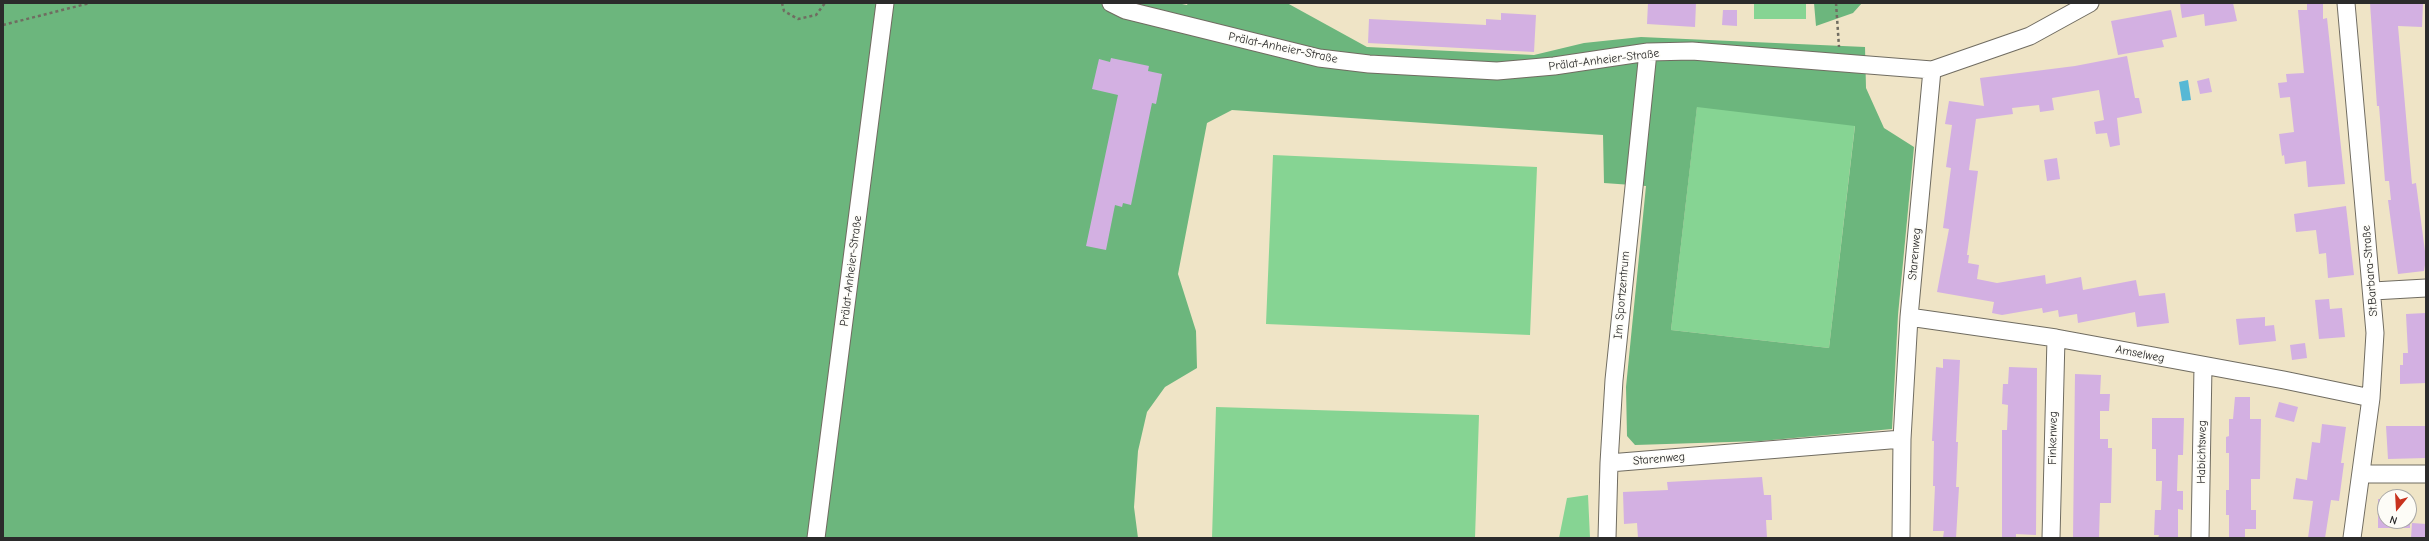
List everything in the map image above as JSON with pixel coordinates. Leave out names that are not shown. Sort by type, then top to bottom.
[{"type":"street","name":"Prälat-Anheier-Straße","points":[[816,538],[885,3]]},
{"type":"street","name":"Prälat-Anheier-Straße","points":[[1111,3],[1125,10],[1318,58],[1369,64],[1498,71],[1547,67],[1648,52],[1692,51],[1932,70],[2030,36],[2090,3]]},
{"type":"street","name":"St.Barbara-Straße","points":[[2346,3],[2373,291],[2375,333],[2371,398],[2352,538]]},
{"type":"street","name":"Im Sportzentrum","points":[[1607,538],[1609,463],[1628,235],[1648,52]]},
{"type":"street","name":"Starenweg","points":[[1901,538],[1902,439],[1909,317],[1932,70]]},
{"type":"street","points":[[2373,291],[2426,288]]},
{"type":"street","name":"Amselweg","points":[[1909,317],[2056,338],[2284,380],[2371,398]]},
{"type":"street","name":"Finkenweg","points":[[2051,538],[2056,338]]},
{"type":"street","name":"Habichtsweg","points":[[2200,538],[2203,366]]},
{"type":"street","name":"Starenweg","points":[[1609,463],[1774,448],[1902,439]]},
{"type":"street","points":[[2361,474],[2426,474]]},
{"type":"path","points":[[3,25],[90,3]]},
{"type":"path","points":[[782,3],[784,11],[798,19],[816,14],[825,3]]},
{"type":"path","points":[[1836,3],[1839,62]]},
{"type":"green space","points":[[3,3],[1177,3],[1187,5],[1188,3],[1287,3],[1367,47],[1534,55],[1584,43],[1641,37],[1865,47],[1866,88],[1884,128],[1914,147],[1898,315],[1892,429],[1761,441],[1635,445],[1627,436],[1626,387],[1646,186],[1604,183],[1603,135],[1232,110],[1207,123],[1178,274],[1196,331],[1197,368],[1165,387],[1147,412],[1138,451],[1134,507],[1138,538],[3,538]],"holes":[[[1697,107],[1855,126],[1829,348],[1671,330]]]},
{"type":"green space","points":[[1754,3],[1806,3],[1806,19],[1754,19]]},
{"type":"green space","points":[[1814,3],[1862,3],[1853,13],[1816,26]]},
{"type":"green space","points":[[1697,106],[1855,125],[1829,348],[1671,330]]},
{"type":"green space","points":[[1273,155],[1537,167],[1530,335],[1266,324]]},
{"type":"green space","points":[[1216,407],[1479,415],[1475,538],[1212,538]]},
{"type":"green space","points":[[1588,495],[1590,538],[1559,538],[1567,498]]},
{"type":"water","points":[[2188,80],[2191,100],[2182,101],[2179,82]]},
{"type":"building","points":[[1648,3],[1696,3],[1695,27],[1647,24]]},
{"type":"building","points":[[2180,3],[2233,3],[2237,21],[2205,26],[2204,14],[2182,18]]},
{"type":"building","points":[[2307,3],[2323,3],[2323,19],[2327,18],[2345,184],[2308,187],[2306,161],[2285,164],[2284,155],[2282,156],[2279,134],[2294,132],[2290,97],[2280,98],[2278,83],[2287,82],[2286,74],[2304,73],[2298,10],[2307,10]]},
{"type":"building","points":[[2370,3],[2423,3],[2422,27],[2398,26],[2412,184],[2416,183],[2426,259],[2424,271],[2398,274],[2388,200],[2391,200],[2389,181],[2385,181],[2379,106],[2377,106]]},
{"type":"building","points":[[1723,10],[1737,10],[1737,26],[1722,25]]},
{"type":"building","points":[[2171,10],[2177,37],[2162,40],[2164,47],[2118,55],[2111,21]]},
{"type":"building","points":[[1501,13],[1536,15],[1534,52],[1368,43],[1369,19],[1486,25],[1486,19],[1501,20]]},
{"type":"building","points":[[2127,56],[2135,98],[2139,98],[2142,113],[2117,118],[2120,145],[2110,147],[2107,133],[2096,134],[2094,122],[2104,120],[2099,90],[2052,98],[2054,110],[2040,112],[2039,105],[2012,108],[2013,114],[1976,119],[1969,170],[1978,171],[1967,255],[1969,255],[1968,263],[1979,265],[1977,279],[1997,283],[2045,275],[2046,284],[2081,277],[2083,290],[2136,280],[2139,296],[2165,293],[2169,323],[2137,327],[2135,312],[2078,323],[2077,314],[2059,317],[2058,310],[2043,313],[2042,308],[2002,315],[1992,313],[1994,302],[1937,292],[1949,229],[1943,228],[1951,168],[1946,167],[1952,125],[1945,124],[1949,101],[1984,106],[1980,78],[2075,66]]},
{"type":"building","points":[[1111,58],[1149,66],[1148,71],[1162,74],[1156,104],[1152,103],[1131,205],[1123,203],[1122,207],[1115,205],[1106,250],[1086,246],[1118,95],[1092,89],[1099,59],[1110,62]]},
{"type":"building","points":[[2209,78],[2212,92],[2200,94],[2197,81]]},
{"type":"building","points":[[2057,158],[2060,179],[2047,181],[2044,160]]},
{"type":"building","points":[[2346,206],[2354,275],[2328,278],[2326,253],[2319,254],[2316,230],[2296,232],[2294,214]]},
{"type":"building","points":[[2329,299],[2330,309],[2342,308],[2345,337],[2319,339],[2315,300]]},
{"type":"building","points":[[2426,313],[2426,383],[2400,384],[2400,365],[2403,365],[2403,353],[2408,353],[2406,314]]},
{"type":"building","points":[[2265,317],[2265,326],[2274,325],[2276,341],[2239,345],[2236,319]]},
{"type":"building","points":[[2305,343],[2307,358],[2292,360],[2290,345]]},
{"type":"building","points":[[1943,359],[1960,360],[1956,442],[1958,442],[1956,487],[1959,487],[1956,538],[1943,538],[1944,531],[1933,531],[1935,486],[1933,486],[1934,441],[1932,441],[1936,367],[1943,368]]},
{"type":"building","points":[[2009,367],[2037,368],[2036,535],[2016,534],[2016,538],[2002,538],[2002,430],[2007,430],[2008,405],[2002,404],[2003,384],[2008,384]]},
{"type":"building","points":[[2075,374],[2101,375],[2100,394],[2110,394],[2109,411],[2100,411],[2100,439],[2108,439],[2108,448],[2112,448],[2111,503],[2100,503],[2099,538],[2073,538]]},
{"type":"building","points":[[2235,397],[2250,397],[2250,419],[2261,419],[2260,479],[2251,479],[2251,510],[2256,510],[2256,529],[2245,529],[2245,538],[2229,538],[2229,515],[2226,515],[2226,490],[2229,490],[2229,453],[2226,453],[2226,437],[2229,436],[2229,419],[2233,419]]},
{"type":"building","points":[[2279,402],[2298,407],[2294,422],[2275,417]]},
{"type":"building","points":[[2152,418],[2184,418],[2183,455],[2178,455],[2177,491],[2183,491],[2183,510],[2178,509],[2178,538],[2158,538],[2159,535],[2154,535],[2155,510],[2161,510],[2162,481],[2156,481],[2156,449],[2152,449]]},
{"type":"building","points":[[2322,424],[2346,427],[2341,463],[2344,463],[2339,501],[2331,500],[2325,538],[2308,538],[2313,501],[2293,499],[2296,478],[2307,480],[2312,442],[2320,443]]},
{"type":"building","points":[[2386,426],[2426,426],[2426,458],[2388,459]]},
{"type":"building","points":[[1762,477],[1764,495],[1771,495],[1772,520],[1766,520],[1767,538],[1638,538],[1637,523],[1624,524],[1623,492],[1668,490],[1667,482]]},
{"type":"building","points":[[2417,523],[2426,524],[2426,538],[2411,538],[2412,529],[2417,529]]}]
